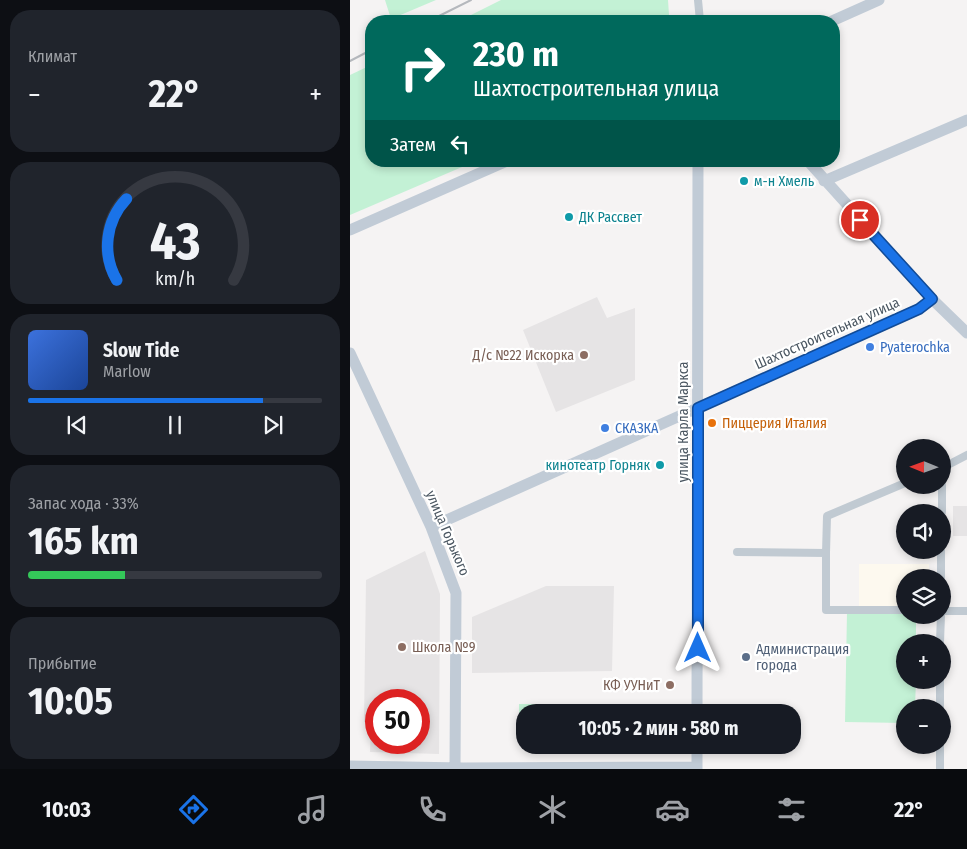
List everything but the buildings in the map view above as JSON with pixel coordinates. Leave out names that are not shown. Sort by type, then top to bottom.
[{"type":"main road","points":[[840,17],[879,0]]},
{"type":"main road","points":[[824,181],[967,120]]},
{"type":"main road","points":[[350,230],[493,167]]},
{"type":"main road","name":"улица Карла Маркса","points":[[697,704],[698,167]]},
{"type":"main road","points":[[813,167],[932,299],[967,333]]},
{"type":"main road","name":"Шахтостроительная улица","points":[[430,528],[919,309],[932,299]]},
{"type":"main road","name":"улица Горького","points":[[350,353],[430,528],[456,593],[454,768]]},
{"type":"main road","points":[[350,766],[697,768],[697,754]]},
{"type":"street","points":[[698,0],[699,15]]},
{"type":"street","points":[[951,463],[967,455]]},
{"type":"street","points":[[896,487],[827,516],[826,610],[896,610]]},
{"type":"street","points":[[737,552],[826,553]]},
{"type":"street","points":[[951,611],[967,611]]},
{"type":"street","points":[[940,754],[940,769]]},
{"type":"shaded area","name":"Д/с №22 Искорка","points":[[597,297],[607,318],[635,308],[635,380],[556,412],[523,330]]},
{"type":"shaded area","points":[[953,506],[967,506],[967,536],[953,536]]},
{"type":"shaded area","name":"Школа №9","points":[[425,551],[440,594],[439,754],[430,754],[430,689],[365,689],[364,722],[366,580]]},
{"type":"shaded area","points":[[859,564],[929,564],[929,569],[896,569],[896,606],[859,606]]},
{"type":"shaded area","points":[[546,586],[614,586],[612,671],[472,673],[472,617]]},
{"type":"green space","points":[[385,0],[436,0],[400,15],[390,15]]},
{"type":"green space","points":[[501,0],[668,0],[669,15],[471,15]]},
{"type":"green space","points":[[365,68],[365,167],[462,167],[350,215],[350,75]]},
{"type":"green space","points":[[847,612],[896,613],[896,624],[916,624],[916,634],[896,634],[896,689],[916,689],[915,699],[896,699],[896,723],[845,722]]},
{"type":"railway","points":[[441,15],[471,0]]},
{"type":"railway","points":[[350,61],[365,53]]},
{"type":"place","name":"м-н Хмель","points":[[744,181]]},
{"type":"place","name":"ДК Рассвет","points":[[569,217]]},
{"type":"place","name":"Pyaterochka","points":[[870,347]]},
{"type":"place","name":"Д/с №22 Искорка","points":[[584,355]]},
{"type":"place","name":"Пиццерия Италия","points":[[712,423]]},
{"type":"place","name":"СКАЗКА","points":[[605,428]]},
{"type":"place","name":"кинотеатр Горняк","points":[[660,465]]},
{"type":"place","name":"Школа №9","points":[[402,647]]},
{"type":"place","name":"Администрация города","points":[[746,657]]},
{"type":"place","name":"КФ УУНиТ","points":[[670,685]]},
{"type":"route","points":[[698,648],[698,408],[919,309],[932,299],[860,220]]}]
